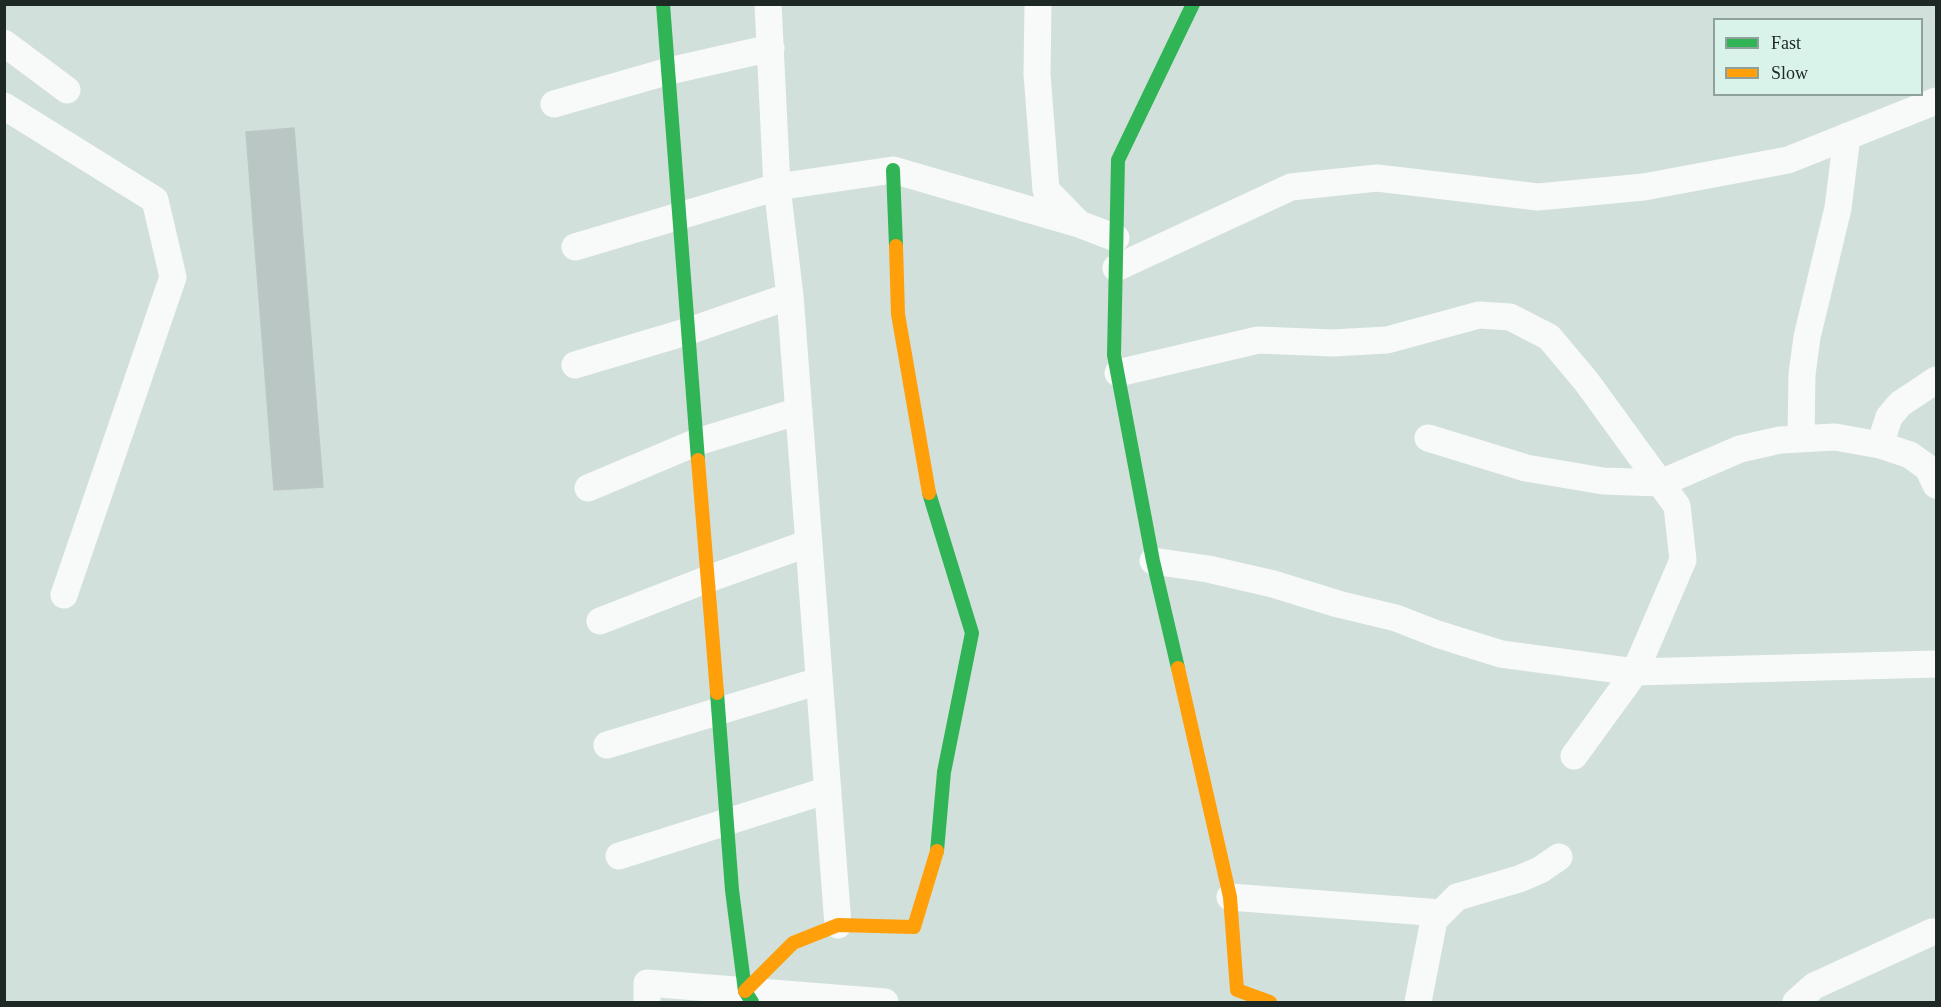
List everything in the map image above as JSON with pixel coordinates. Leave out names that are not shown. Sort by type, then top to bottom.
[{"type":"street","points":[[663,4],[726,824],[732,890],[749,997]]},
{"type":"street","points":[[768,4],[777,187],[790,296],[838,925]]},
{"type":"street","points":[[1038,4],[1036,74],[1046,190],[1079,224]]},
{"type":"street","points":[[1193,4],[1118,160],[1114,355],[1153,561],[1230,897],[1235,996],[1270,1002]]},
{"type":"street","points":[[4,43],[67,90]]},
{"type":"street","points":[[554,104],[669,71],[771,48]]},
{"type":"street","points":[[1116,268],[1291,187],[1377,177],[1538,197],[1644,187],[1788,160],[1936,101]]},
{"type":"street","points":[[4,106],[155,200],[172,277],[64,596]]},
{"type":"street","points":[[1801,439],[1802,374],[1807,337],[1838,208],[1847,136]]},
{"type":"street","points":[[749,997],[793,943],[838,925],[914,927],[938,857],[944,772],[972,633],[926,484],[898,314],[893,170]]},
{"type":"street","points":[[575,247],[777,187],[893,170],[1079,224],[1116,238]]},
{"type":"street","points":[[575,365],[689,331],[790,296]]},
{"type":"street","points":[[1118,373],[1258,340],[1333,344],[1387,340],[1479,315],[1510,317],[1550,337],[1586,381],[1677,506],[1683,560],[1635,672],[1574,756]]},
{"type":"street","points":[[1880,444],[1889,417],[1900,404],[1936,380]]},
{"type":"street","points":[[588,488],[697,442],[799,411]]},
{"type":"street","points":[[1428,438],[1526,468],[1603,482],[1661,483],[1740,450],[1780,440],[1835,437],[1880,444],[1910,455],[1928,468],[1936,485]]},
{"type":"street","points":[[600,621],[809,543]]},
{"type":"street","points":[[1153,561],[1208,569],[1273,584],[1338,604],[1396,618],[1437,634],[1501,654],[1635,672],[1936,664]]},
{"type":"street","points":[[607,745],[819,681]]},
{"type":"street","points":[[619,856],[828,790]]},
{"type":"street","points":[[1418,1002],[1434,920],[1457,897],[1519,879],[1540,870],[1559,857]]},
{"type":"street","points":[[1230,897],[1441,913]]},
{"type":"street","points":[[1796,1002],[1814,986],[1936,932]]},
{"type":"street","points":[[647,1002],[647,983],[749,997],[885,1002]]},
{"type":"building","points":[[294,128],[323,487],[274,490],[246,132]]},
{"type":"traffic: fast","points":[[663,4],[698,460]]},
{"type":"traffic: fast","points":[[1178,668],[1153,561],[1114,355],[1118,160],[1193,4]]},
{"type":"traffic: fast","points":[[893,170],[896,246]]},
{"type":"traffic: fast","points":[[929,493],[972,633],[944,772],[937,851]]},
{"type":"traffic: fast","points":[[717,693],[732,890],[745,991],[752,1002]]},
{"type":"traffic: slow","points":[[896,246],[898,314],[929,493]]},
{"type":"traffic: slow","points":[[698,460],[717,693]]},
{"type":"traffic: slow","points":[[1178,668],[1230,897],[1237,990],[1270,1002]]},
{"type":"traffic: slow","points":[[745,991],[793,943],[838,925],[914,927],[937,851]]}]
